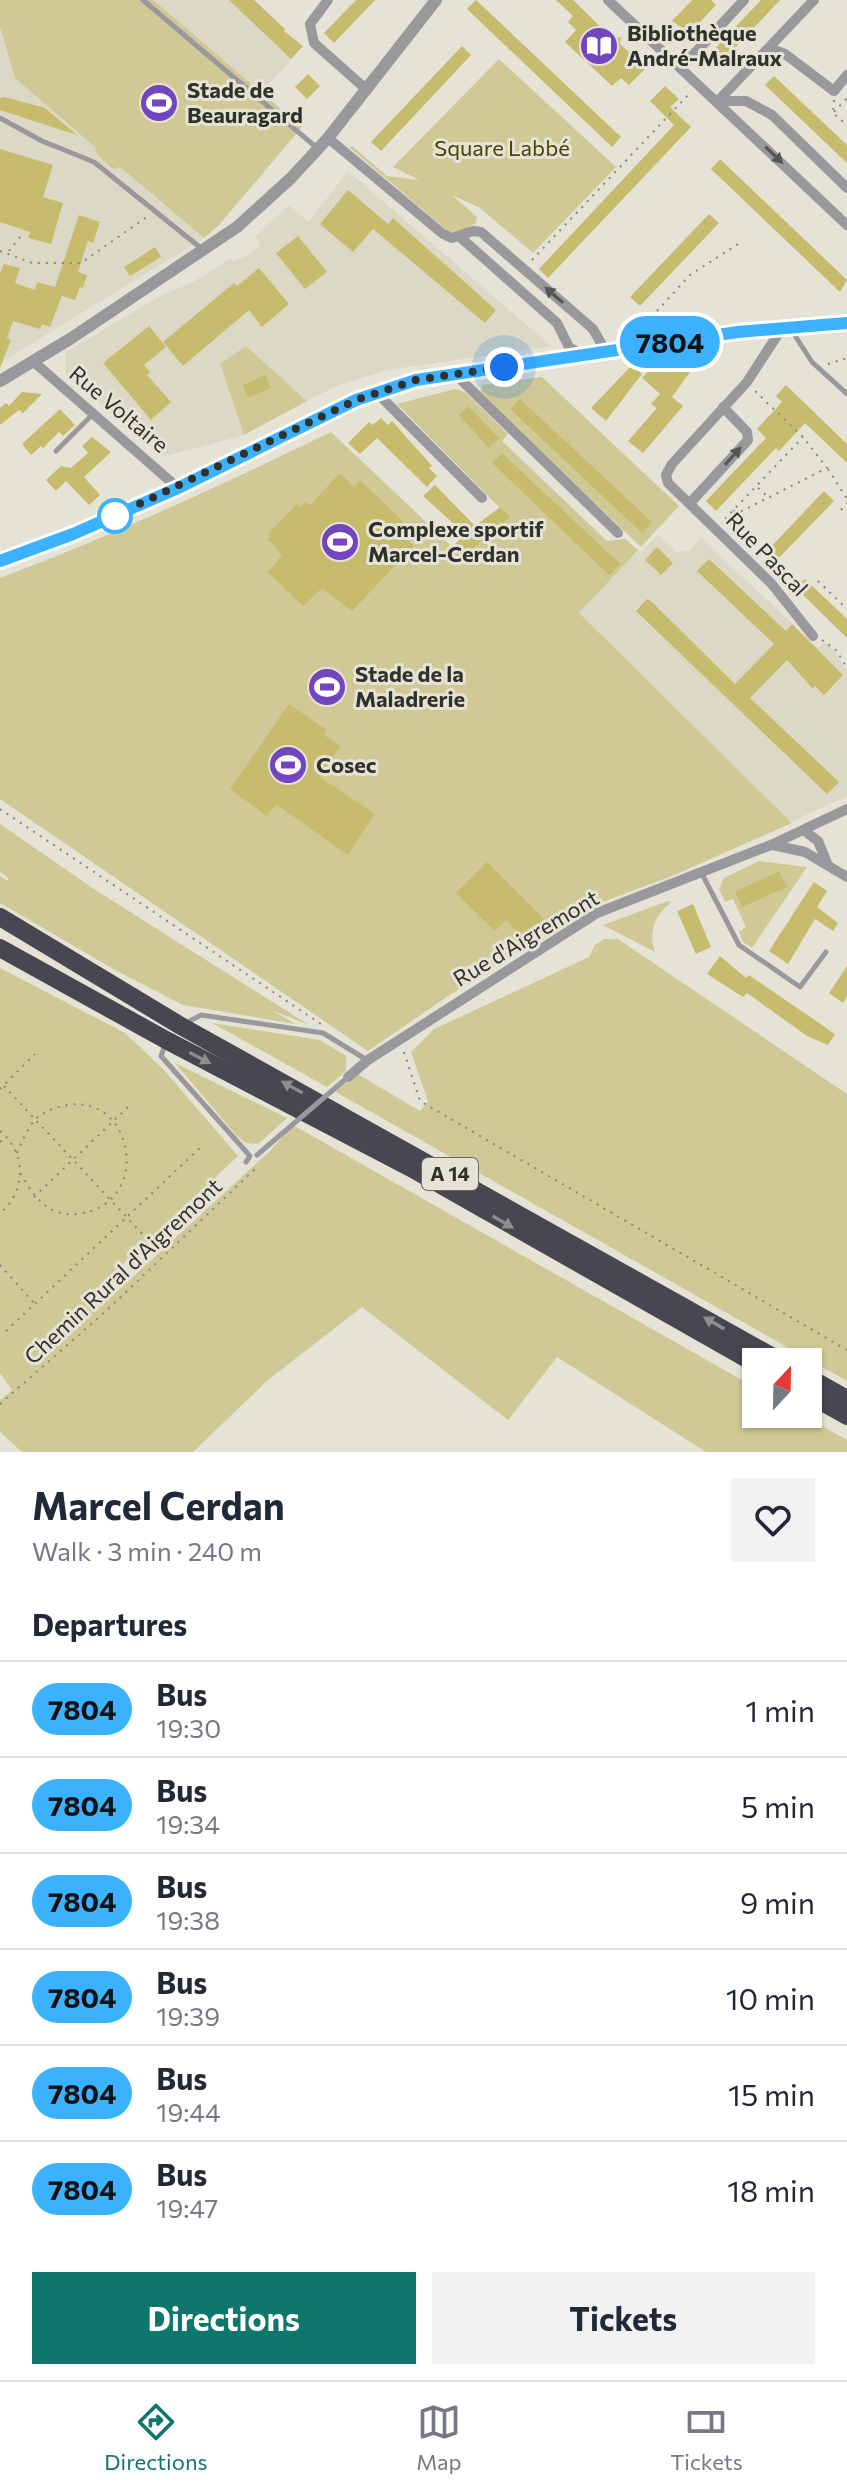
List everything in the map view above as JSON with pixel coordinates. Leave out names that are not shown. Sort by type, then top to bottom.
[{"type":"highway","points":[[0,917],[117,989]]},
{"type":"highway","name":"A 14","points":[[0,930],[117,989],[757,1348]]},
{"type":"highway","name":"A 14","points":[[0,948],[166,1040],[411,1168],[742,1356]]},
{"type":"highway","points":[[0,957],[107,1007]]},
{"type":"highway","points":[[822,1385],[847,1399]]},
{"type":"highway","points":[[822,1402],[847,1416]]},
{"type":"main road","points":[[0,561],[73,534],[178,488],[293,430],[377,393],[416,380],[786,327],[847,323]]},
{"type":"street","points":[[328,0],[310,24],[314,43],[367,90]]},
{"type":"street","points":[[0,381],[34,362],[237,227],[328,138],[436,0]]},
{"type":"street","points":[[608,0],[847,225]]},
{"type":"street","points":[[681,68],[744,0]]},
{"type":"street","points":[[718,101],[814,0]]},
{"type":"street","points":[[769,48],[785,54],[834,91],[847,75]]},
{"type":"street","points":[[718,101],[746,101],[772,115],[847,188]]},
{"type":"street","points":[[328,138],[443,234],[452,238],[473,231],[481,232],[593,329],[606,352]]},
{"type":"street","points":[[460,237],[557,323],[569,347],[582,355]]},
{"type":"street","name":"Rue Pascal","points":[[786,327],[747,382],[672,464],[666,475],[668,483],[771,583],[813,636]]},
{"type":"street","name":"Rue Voltaire","points":[[34,362],[178,488]]},
{"type":"street","points":[[455,374],[618,533]]},
{"type":"street","points":[[377,393],[482,498]]},
{"type":"street","points":[[690,503],[748,440],[747,432],[723,407]]},
{"type":"street","name":"Rue d'Aigremont","points":[[348,1077],[368,1060],[597,913],[702,874],[847,809]]},
{"type":"street","points":[[818,841],[829,817]]},
{"type":"street","points":[[806,830],[818,841],[827,863]]},
{"type":"street","points":[[805,852],[806,830]]},
{"type":"street","points":[[771,845],[805,852],[847,877]]},
{"type":"lane","points":[[143,0],[318,149]]},
{"type":"lane","points":[[0,118],[42,141],[94,162],[204,251]]},
{"type":"lane","points":[[786,327],[821,370],[847,394]]},
{"type":"lane","points":[[56,451],[94,414]]},
{"type":"lane","points":[[702,874],[739,945],[800,987],[826,952]]},
{"type":"lane","points":[[181,1026],[201,1015],[323,1033],[368,1060]]},
{"type":"lane","name":"Rue d'Aigremont","points":[[166,1040],[161,1056],[250,1156],[247,1164],[348,1077]]},
{"type":"path","points":[[523,269],[699,84]]},
{"type":"path","points":[[847,98],[833,113],[847,125]]},
{"type":"path","points":[[0,251],[32,263],[81,263],[154,211]]},
{"type":"path","points":[[8,252],[23,233]]},
{"type":"path","points":[[657,311],[690,275],[738,244]]},
{"type":"path","points":[[821,370],[847,358]]},
{"type":"path","points":[[747,382],[803,437],[827,468],[847,501],[841,510]]},
{"type":"path","points":[[716,529],[803,437]]},
{"type":"path","points":[[733,511],[740,512],[827,468]]},
{"type":"path","points":[[756,486],[769,497]]},
{"type":"path","points":[[818,581],[847,609]]},
{"type":"path","points":[[813,636],[828,643],[847,668]]},
{"type":"path","points":[[0,809],[328,1029]]},
{"type":"path","points":[[400,1040],[420,1101],[847,1350]]},
{"type":"path","points":[[0,1089],[35,1054]]},
{"type":"path","points":[[4,1086],[148,1240]]},
{"type":"path","points":[[0,1131],[17,1153],[21,1174],[33,1198],[52,1210],[72,1214],[91,1211],[112,1199],[124,1181],[128,1160],[124,1139],[113,1121],[94,1108],[74,1104],[54,1107],[35,1120],[17,1153]]},
{"type":"path","points":[[33,1198],[129,1106]]},
{"type":"path","points":[[0,1142],[6,1136]]},
{"type":"path","points":[[6,1331],[202,1146]]},
{"type":"path","name":"Chemin Rural d'Aigremont","points":[[0,1404],[105,1312],[255,1169],[257,1155]]},
{"type":"path","points":[[0,1206],[2,1212],[13,1200],[21,1174]]},
{"type":"path","points":[[0,1265],[35,1304]]},
{"type":"shaded area","points":[[150,0],[254,0],[285,29],[282,33],[303,46],[262,92]]},
{"type":"shaded area","points":[[0,27],[15,78],[96,147],[96,154],[113,169],[120,167],[204,238],[0,363]]},
{"type":"shaded area","points":[[348,171],[551,346],[387,370],[339,385],[307,401],[246,346],[220,364],[244,435],[166,456],[159,454],[66,376],[66,352],[164,294],[190,284],[230,259],[233,262],[247,256],[260,246],[256,236],[289,205],[309,222]]},
{"type":"shaded area","points":[[658,535],[676,552],[690,550],[701,538],[818,648],[825,642],[834,650],[847,671],[847,796],[791,822],[579,613],[638,550],[641,553]]},
{"type":"green space","name":"Stade de Beauragard","points":[[0,0],[153,0],[302,127],[219,225],[204,238],[120,167],[113,169],[96,154],[95,147],[15,78],[0,27]]},
{"type":"green space","name":"Square Labbé","points":[[499,59],[616,167],[533,253],[480,208],[452,195],[477,217],[476,223],[460,232],[449,232],[349,147],[352,146],[387,176],[419,180],[393,167]]},
{"type":"green space","points":[[246,346],[307,401],[244,435],[220,364]]},
{"type":"green space","points":[[542,377],[679,506],[641,547],[480,394],[482,385]]},
{"type":"green space","name":"Stade de la Maladrerie","points":[[455,389],[465,392],[508,434],[502,441],[607,541],[625,539],[638,550],[579,613],[792,823],[672,876],[592,906],[476,977],[368,1051],[0,799],[0,578],[167,509],[331,432],[463,557],[509,517],[397,404]]},
{"type":"green space","points":[[0,824],[97,891],[309,1025],[271,1010],[296,1024],[183,1005],[115,970],[0,903],[0,876],[7,881],[9,878],[0,872]]},
{"type":"green space","points":[[759,861],[807,867],[752,948],[743,942],[739,932],[746,927],[733,899],[725,902],[719,889],[724,878]]},
{"type":"green space","points":[[671,902],[657,918],[653,930],[655,952],[603,925]]},
{"type":"green space","points":[[604,939],[618,939],[847,1094],[847,1381],[822,1367],[822,1348],[789,1348],[334,1091],[356,1073],[420,1111],[428,1101],[411,1052],[434,1029],[589,957],[595,945]]},
{"type":"green space","points":[[0,968],[125,1033],[163,1069],[238,1156],[90,1295],[100,1307],[271,1150],[293,1125],[742,1380],[742,1428],[822,1426],[847,1440],[847,1452],[706,1452],[557,1357],[508,1420],[362,1307],[268,1380],[193,1452],[22,1452],[0,1432],[0,1400],[12,1390],[0,1373]]},
{"type":"green space","points":[[212,1023],[320,1040],[346,1056],[346,1071],[327,1087]]},
{"type":"green space","points":[[175,1063],[287,1118],[258,1144],[246,1143]]},
{"type":"building","points":[[229,0],[254,0],[303,46],[291,59]]},
{"type":"building","points":[[356,0],[375,0],[334,43],[324,33]]},
{"type":"building","points":[[476,0],[621,137],[612,147],[467,9]]},
{"type":"building","points":[[556,0],[573,0],[613,39],[621,37],[620,44],[646,68],[629,85],[621,78],[612,86],[565,42],[576,30],[568,22],[573,16]]},
{"type":"building","points":[[692,0],[711,0],[716,5],[690,33],[672,21]]},
{"type":"building","points":[[761,0],[780,0],[716,68],[706,58]]},
{"type":"building","points":[[462,46],[471,55],[381,151],[371,142]]},
{"type":"building","points":[[308,74],[320,86],[307,99],[295,87]]},
{"type":"building","points":[[774,76],[847,145],[847,163],[765,85]]},
{"type":"building","points":[[665,86],[679,99],[670,107],[691,127],[548,278],[539,269],[674,125],[650,101]]},
{"type":"building","points":[[0,98],[45,108],[77,135],[0,110]]},
{"type":"building","points":[[0,149],[53,165],[43,197],[63,203],[51,244],[28,238],[30,232],[0,222]]},
{"type":"building","points":[[720,159],[847,280],[840,292],[711,169]]},
{"type":"building","points":[[348,190],[388,224],[393,218],[496,310],[485,323],[373,229],[353,252],[320,224]]},
{"type":"building","points":[[709,214],[719,223],[640,306],[630,297]]},
{"type":"building","points":[[79,215],[100,222],[93,243],[88,241],[78,272],[87,275],[83,288],[80,287],[75,300],[62,296],[50,327],[42,324],[40,329],[13,321],[7,338],[11,340],[0,368],[0,274],[4,264],[20,268],[15,283],[35,290],[37,282],[55,287]]},
{"type":"building","points":[[298,236],[327,272],[305,289],[276,253]]},
{"type":"building","points":[[155,247],[161,257],[130,276],[124,267]]},
{"type":"building","points":[[259,268],[289,304],[262,327],[249,310],[183,366],[163,342],[234,283],[237,286]]},
{"type":"building","points":[[149,326],[166,347],[144,365],[150,372],[147,375],[171,402],[151,420],[103,363]]},
{"type":"building","points":[[684,355],[695,365],[672,397],[683,406],[643,453],[628,441],[657,408],[651,404],[660,394],[642,378],[657,361],[669,372]]},
{"type":"building","points":[[632,365],[642,374],[606,421],[591,408]]},
{"type":"building","points":[[265,375],[271,388],[248,398],[243,385]]},
{"type":"building","points":[[786,385],[847,444],[847,463],[805,423],[779,451],[776,448],[716,511],[706,501],[766,438],[757,429],[782,402],[776,396]]},
{"type":"building","points":[[22,392],[42,394],[23,413],[19,410],[0,425],[0,408],[6,403],[9,406]]},
{"type":"building","points":[[520,399],[652,522],[642,533],[510,409]]},
{"type":"building","points":[[468,406],[499,438],[489,448],[459,415]]},
{"type":"building","points":[[60,409],[75,425],[63,436],[59,432],[31,455],[22,444]]},
{"type":"building","points":[[381,418],[388,425],[392,421],[432,466],[429,468],[437,476],[427,487],[377,438],[360,454],[348,443],[369,422],[373,425]]},
{"type":"building","points":[[92,437],[111,452],[84,477],[100,495],[89,505],[66,481],[56,491],[46,480],[61,466],[71,468],[88,453],[82,446]]},
{"type":"building","points":[[502,453],[620,564],[609,575],[492,463]]},
{"type":"building","name":"Complexe sportif Marcel-Cerdan","points":[[340,473],[354,487],[360,480],[404,522],[397,530],[414,546],[352,611],[322,588],[303,606],[268,572],[282,555],[268,539],[271,537],[268,534],[297,504],[300,508],[305,502],[310,505]]},
{"type":"building","points":[[435,485],[475,526],[500,507],[510,517],[463,557],[452,547],[465,534],[423,496]]},
{"type":"building","points":[[824,491],[834,501],[773,564],[763,555]]},
{"type":"building","points":[[657,547],[673,563],[661,575],[645,560]]},
{"type":"building","points":[[709,559],[786,631],[792,624],[843,675],[824,695],[815,686],[813,689],[787,660],[750,698],[839,782],[827,794],[636,611],[647,599],[653,603],[735,684],[774,644],[697,571]]},
{"type":"building","points":[[805,579],[847,619],[847,638],[796,588]]},
{"type":"building","name":"Cosec","points":[[289,704],[327,730],[324,735],[340,746],[320,777],[375,814],[348,855],[276,804],[267,816],[230,789]]},
{"type":"building","points":[[487,862],[546,921],[526,940],[506,920],[495,931],[456,893]]},
{"type":"building","points":[[779,871],[787,887],[742,907],[735,892]]},
{"type":"building","points":[[814,882],[827,891],[817,907],[838,923],[833,931],[815,919],[788,964],[769,951]]},
{"type":"building","points":[[693,904],[711,947],[696,954],[677,911]]},
{"type":"building","points":[[720,956],[746,978],[749,975],[835,1034],[828,1045],[807,1036],[747,993],[743,997],[707,974]]},
{"type":"building","points":[[847,966],[847,996],[843,1003],[829,993]]},
{"type":"bus line","name":"7804","points":[[0,561],[73,534],[178,488],[356,400],[416,380],[738,332],[847,323]]},
{"type":"place","name":"Bibliothèque André-Malraux","points":[[599,46]]},
{"type":"place","name":"Stade de Beauragard","points":[[159,103]]},
{"type":"place","name":"Complexe sportif Marcel-Cerdan","points":[[340,542]]},
{"type":"place","name":"Stade de la Maladrerie","points":[[327,687]]},
{"type":"place","name":"Cosec","points":[[288,765]]},
{"type":"route","points":[[115,516],[108,519],[356,400],[416,380],[504,367]]}]
